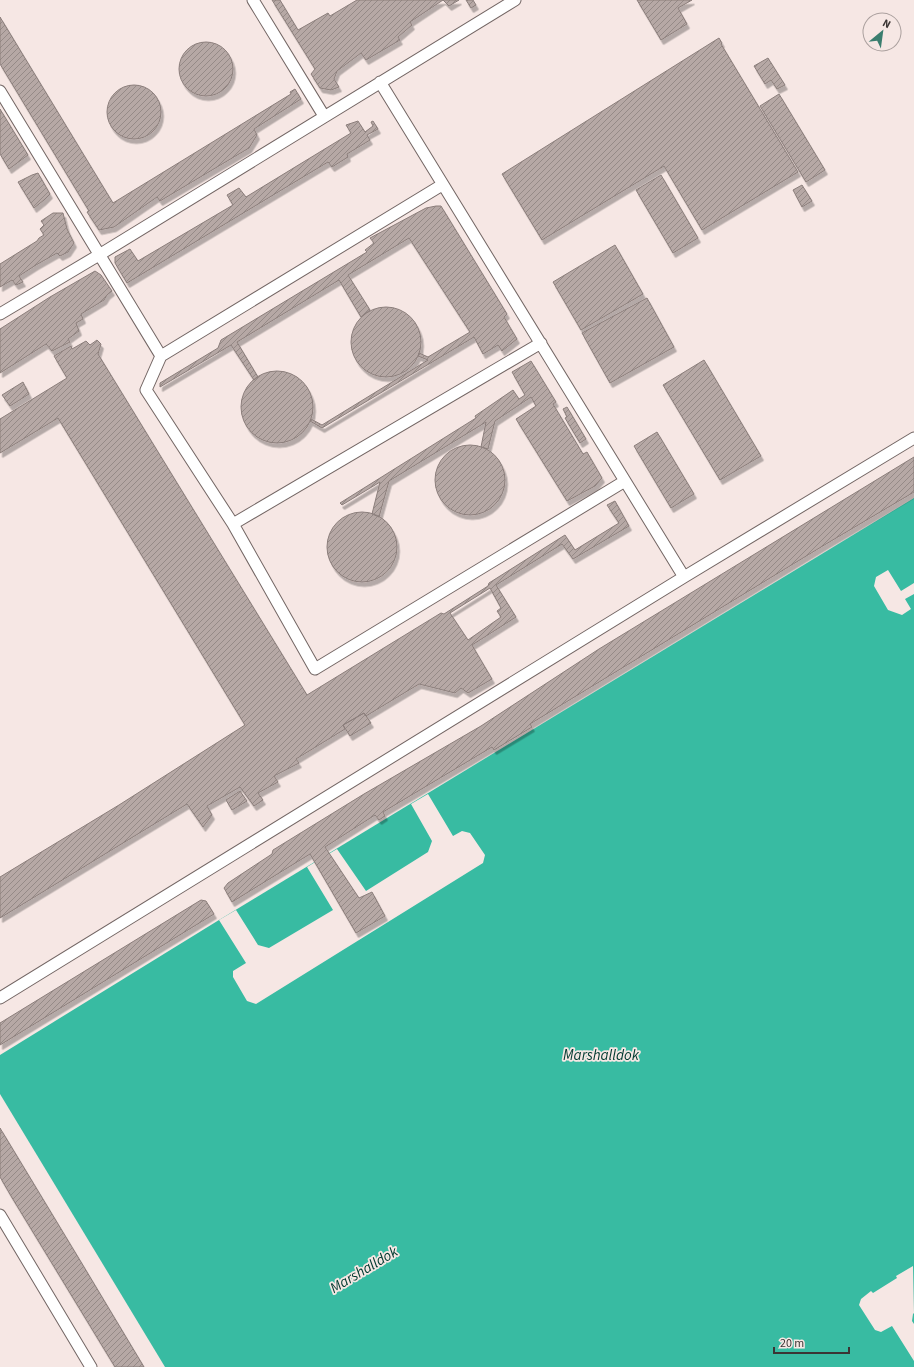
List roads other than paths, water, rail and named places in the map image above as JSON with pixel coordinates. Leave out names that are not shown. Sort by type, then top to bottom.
[{"type":"lane","points":[[253,0],[324,116]]},
{"type":"lane","points":[[0,314],[100,255],[510,1]]},
{"type":"lane","points":[[380,82],[684,577]]},
{"type":"lane","points":[[0,91],[161,356]]},
{"type":"lane","points":[[442,185],[161,356],[146,390],[233,524],[315,669],[625,481]]},
{"type":"lane","points":[[233,524],[541,343]]},
{"type":"lane","points":[[0,998],[684,577],[914,438]]},
{"type":"lane","points":[[0,1215],[91,1367]]},
{"type":"water","name":"Marshalldok","points":[[914,498],[914,1367],[165,1367],[0,1094],[0,1055],[219,920]]}]
